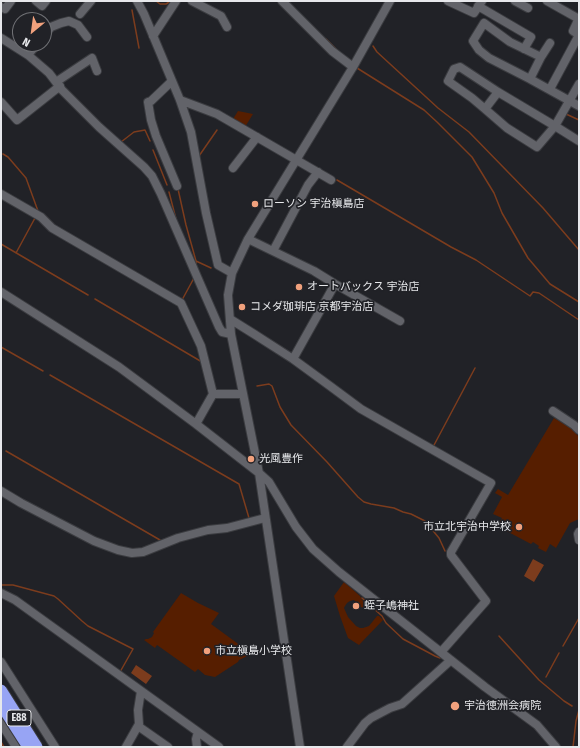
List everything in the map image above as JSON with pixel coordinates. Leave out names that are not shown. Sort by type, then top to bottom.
[{"type":"highway","name":"E88","points":[[1,690],[37,747]]},
{"type":"highway","name":"E88","points":[[1,706],[28,747]]},
{"type":"street","points":[[1,7],[5,9],[11,1]]},
{"type":"street","points":[[36,1],[42,6],[46,1]]},
{"type":"street","points":[[80,14],[91,1]]},
{"type":"street","points":[[137,1],[144,14],[180,100],[191,132],[206,213],[218,266],[232,273]]},
{"type":"street","points":[[153,36],[176,1]]},
{"type":"street","points":[[192,1],[221,16],[227,26]]},
{"type":"street","points":[[282,1],[332,50],[354,67]]},
{"type":"street","points":[[300,747],[259,473],[231,334],[228,295],[232,273],[248,239],[354,67],[390,1]]},
{"type":"street","points":[[449,1],[474,13],[480,4],[531,37],[524,49]]},
{"type":"street","points":[[515,1],[528,8]]},
{"type":"street","points":[[547,1],[579,19],[573,31],[579,35],[550,89]]},
{"type":"street","points":[[52,27],[69,22],[78,25],[87,37]]},
{"type":"street","points":[[541,57],[510,42],[484,23],[473,41],[479,50],[489,58],[550,89],[579,106]]},
{"type":"street","points":[[1,38],[28,55],[49,73],[99,127],[152,176],[219,327],[222,332],[231,334]]},
{"type":"street","points":[[530,79],[550,43]]},
{"type":"street","points":[[1,102],[17,120],[58,84],[92,58],[96,71]]},
{"type":"street","points":[[579,84],[556,126],[537,147],[507,128],[486,109],[448,81],[454,69],[460,67],[498,92],[556,126],[579,141]]},
{"type":"street","points":[[172,81],[151,101],[148,102],[151,120],[156,136],[177,186]]},
{"type":"street","points":[[486,109],[498,92]]},
{"type":"street","points":[[180,100],[217,114],[331,180]]},
{"type":"street","points":[[233,168],[257,137]]},
{"type":"street","points":[[273,251],[308,184],[318,172]]},
{"type":"street","points":[[1,194],[40,217],[52,228],[181,303],[201,346],[213,394],[196,424]]},
{"type":"street","points":[[248,239],[314,271],[400,321]]},
{"type":"street","points":[[293,359],[335,284]]},
{"type":"street","points":[[1,292],[119,367],[259,473],[269,482],[296,527],[313,549],[339,572],[485,687],[537,725],[556,747]]},
{"type":"street","points":[[230,319],[293,359],[362,409],[491,483],[451,552],[451,555],[486,601],[441,652]]},
{"type":"street","points":[[213,394],[244,394]]},
{"type":"street","points":[[553,411],[579,430]]},
{"type":"street","points":[[1,491],[22,504],[94,541],[118,550],[132,553],[143,552],[185,536],[208,530],[227,528],[265,518]]},
{"type":"street","points":[[579,532],[579,540]]},
{"type":"street","points":[[1,593],[15,600],[219,747]]},
{"type":"street","points":[[347,747],[365,723],[371,718],[390,708],[402,704],[451,660]]},
{"type":"street","points":[[1,662],[55,747]]},
{"type":"street","points":[[126,747],[139,724],[138,710],[141,691]]},
{"type":"street","points":[[1,706],[41,747]]},
{"type":"street","points":[[1,723],[16,747]]},
{"type":"street","points":[[138,726],[168,747]]},
{"type":"street","points":[[197,747],[196,739],[198,732]]},
{"type":"shaded area","points":[[238,111],[253,114],[245,127],[233,119]]},
{"type":"shaded area","points":[[554,418],[571,428],[579,437],[579,519],[570,523],[556,548],[550,544],[546,552],[538,548],[539,546],[533,542],[531,544],[497,526],[502,518],[493,514],[502,497],[495,493],[498,489],[508,495]]},
{"type":"shaded area","points":[[533,559],[544,565],[534,582],[524,576]]},
{"type":"shaded area","points":[[344,582],[369,606],[366,608],[360,607],[354,600],[347,603],[345,606],[344,608],[348,617],[356,626],[363,628],[369,626],[377,616],[383,620],[359,645],[348,638],[334,596]]},
{"type":"shaded area","points":[[181,593],[219,613],[211,624],[252,654],[239,660],[215,677],[205,675],[198,669],[195,672],[157,645],[155,648],[144,640],[152,637],[153,632]]},
{"type":"shaded area","points":[[136,665],[152,676],[146,684],[131,673]]},
{"type":"waterway","points":[[156,1],[160,4],[166,4],[171,1]]},
{"type":"waterway","points":[[132,10],[139,48]]},
{"type":"waterway","points":[[326,39],[338,51]]},
{"type":"waterway","points":[[373,46],[377,52],[438,108],[469,132],[543,208],[579,250]]},
{"type":"waterway","points":[[357,68],[424,110],[472,157],[494,193],[502,213],[528,258],[550,284],[579,302]]},
{"type":"waterway","points":[[566,114],[579,120]]},
{"type":"waterway","points":[[121,142],[134,132],[145,130],[150,141]]},
{"type":"waterway","points":[[199,156],[217,130]]},
{"type":"waterway","points":[[153,150],[167,185]]},
{"type":"waterway","points":[[3,154],[8,157],[26,178],[38,211]]},
{"type":"waterway","points":[[337,180],[451,247],[476,260],[530,296],[533,292],[539,293],[579,320]]},
{"type":"waterway","points":[[178,189],[196,264]]},
{"type":"waterway","points":[[169,192],[176,219]]},
{"type":"waterway","points":[[16,253],[35,218]]},
{"type":"waterway","points":[[1,244],[88,295]]},
{"type":"waterway","points":[[196,261],[211,268]]},
{"type":"waterway","points":[[182,300],[194,278]]},
{"type":"waterway","points":[[95,299],[202,362]]},
{"type":"waterway","points":[[1,347],[43,371]]},
{"type":"waterway","points":[[433,447],[475,368]]},
{"type":"waterway","points":[[50,375],[239,484],[249,518]]},
{"type":"waterway","points":[[257,386],[269,384],[272,386],[280,407],[291,425],[358,497],[364,502],[394,508],[425,521],[439,538],[445,551]]},
{"type":"waterway","points":[[223,390],[237,390]]},
{"type":"waterway","points":[[6,451],[160,540],[161,542]]},
{"type":"waterway","points":[[1,585],[13,585],[54,596],[88,626],[133,649],[120,672]]},
{"type":"waterway","points":[[362,598],[382,616],[386,623],[403,639],[440,658]]},
{"type":"waterway","points":[[563,646],[579,618]]},
{"type":"waterway","points":[[499,636],[539,680],[572,706]]},
{"type":"waterway","points":[[546,677],[559,653]]},
{"type":"waterway","points":[[573,747],[576,721],[579,710]]},
{"type":"waterway","points":[[1,742],[4,747]]},
{"type":"place","name":"ローソン 宇治槇島店","points":[[255,204]]},
{"type":"place","name":"オートバックス 宇治店","points":[[299,287]]},
{"type":"place","name":"コメダ珈琲店 京都宇治店","points":[[242,307]]},
{"type":"place","name":"光風豊作","points":[[251,459]]},
{"type":"place","name":"市立北宇治中学校","points":[[519,527]]},
{"type":"place","name":"蛭子嶋神社","points":[[356,606]]},
{"type":"place","name":"市立槇島小学校","points":[[207,651]]},
{"type":"place","name":"宇治徳洲会病院","points":[[455,706]]}]
